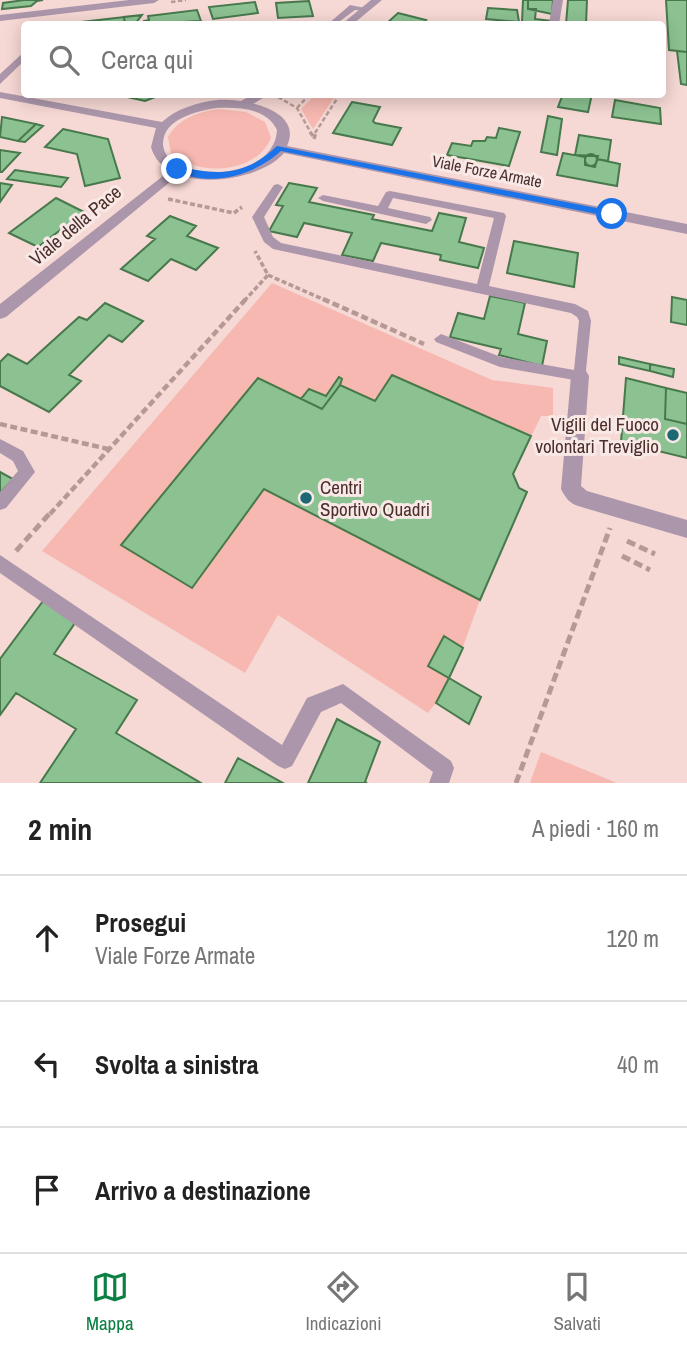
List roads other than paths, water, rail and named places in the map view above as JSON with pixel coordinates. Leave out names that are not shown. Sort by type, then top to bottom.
[{"type":"street","points":[[0,18],[154,0]]},
{"type":"street","points":[[351,21],[377,0]]},
{"type":"street","points":[[554,21],[558,0]]},
{"type":"street","points":[[57,21],[66,12]]},
{"type":"street","points":[[0,81],[21,58]]},
{"type":"street","points":[[0,95],[164,126]]},
{"type":"street","points":[[243,105],[256,98]]},
{"type":"street","points":[[243,105],[260,109],[277,120],[284,135],[280,148],[263,163],[236,173],[206,176],[177,169],[166,162],[157,150],[157,140],[164,126],[180,114],[201,107],[243,105]]},
{"type":"street","name":"Viale Forze Armate","points":[[280,148],[687,229]]},
{"type":"street","name":"Viale della Pace","points":[[0,313],[177,169]]},
{"type":"street","points":[[580,376],[571,489],[578,497],[687,529]]},
{"type":"lane","points":[[336,21],[353,8],[366,9]]},
{"type":"lane","points":[[278,187],[258,217],[268,239],[277,246],[575,309],[583,314],[585,321],[580,376],[500,362],[441,339]]},
{"type":"lane","points":[[382,210],[390,194],[500,216],[482,290]]},
{"type":"lane","points":[[323,198],[426,220]]},
{"type":"lane","points":[[0,445],[18,456],[27,472],[0,503]]},
{"type":"lane","points":[[2,564],[285,759],[314,705],[343,693],[444,768],[439,783]]},
{"type":"place","name":"Vigili del Fuoco volontari Treviglio","points":[[673,435]]},
{"type":"place","name":"Centri Sportivo Quadri","points":[[306,498]]}]
